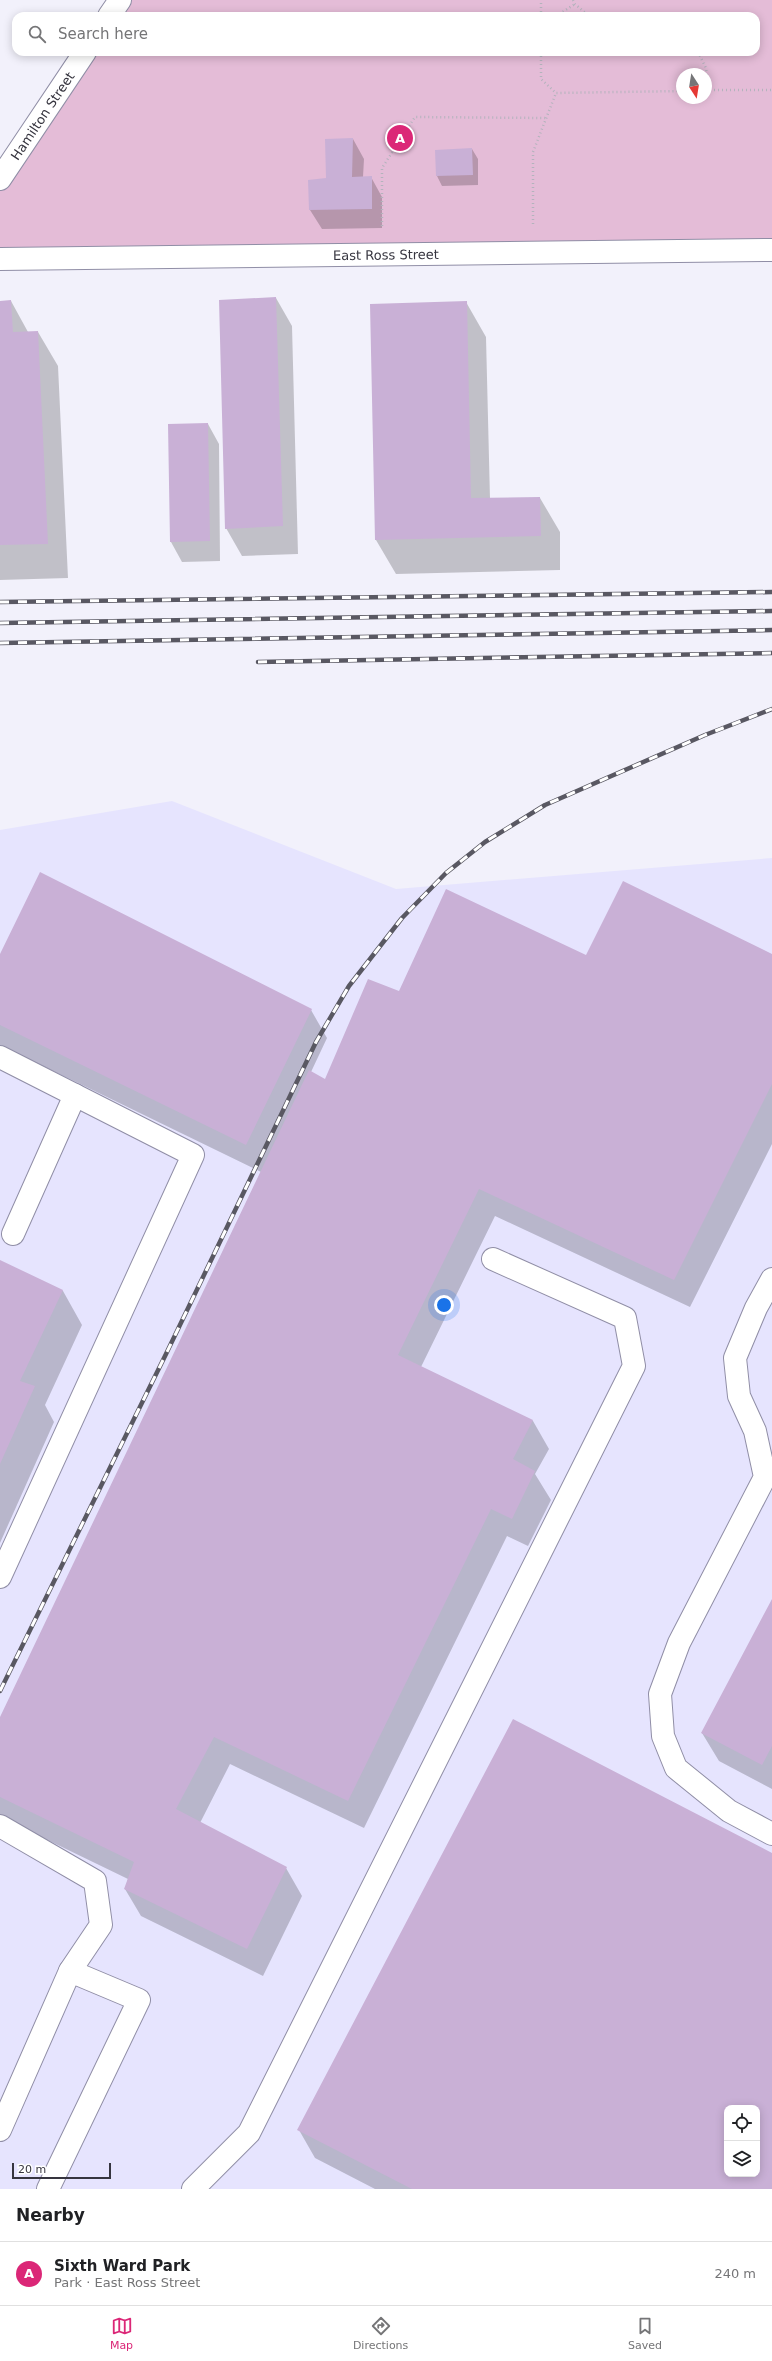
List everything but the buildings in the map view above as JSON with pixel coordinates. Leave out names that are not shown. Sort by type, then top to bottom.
[{"type":"street","points":[[112,12],[120,0]]},
{"type":"street","name":"Hamilton Street","points":[[0,179],[82,56]]},
{"type":"street","name":"East Ross Street","points":[[0,259],[772,250]]},
{"type":"street","points":[[0,1057],[193,1155],[0,1576]]},
{"type":"street","points":[[13,1234],[75,1095]]},
{"type":"street","points":[[193,2189],[249,2133],[634,1366],[625,1318],[493,1258]]},
{"type":"street","points":[[772,1279],[756,1308],[735,1358],[739,1396],[754,1431],[765,1477],[679,1643],[660,1694],[664,1736],[676,1768],[729,1811],[772,1834]]},
{"type":"street","points":[[0,1826],[95,1881],[101,1925],[70,1971],[0,2130]]},
{"type":"street","points":[[48,2189],[139,2000],[70,1971]]},
{"type":"path","points":[[541,0],[541,12]]},
{"type":"path","points":[[574,0],[575,4],[584,12]]},
{"type":"path","points":[[562,12],[575,4]]},
{"type":"path","points":[[541,56],[541,79],[556,93],[676,91]]},
{"type":"path","points":[[700,56],[706,68]]},
{"type":"path","points":[[712,90],[772,90]]},
{"type":"path","points":[[533,252],[533,152],[556,93]]},
{"type":"path","points":[[381,254],[382,168],[415,117],[545,118]]},
{"type":"shaded area","points":[[120,0],[772,0],[772,250],[0,259],[0,179],[82,56],[760,56],[760,12],[112,12]]},
{"type":"shaded area","points":[[172,801],[396,889],[772,858],[772,2189],[0,2189],[0,830]]},
{"type":"railway","points":[[0,602],[772,592]]},
{"type":"railway","points":[[0,623],[772,611]]},
{"type":"railway","points":[[0,643],[772,630]]},
{"type":"railway","points":[[258,662],[772,653]]},
{"type":"railway","points":[[0,1691],[166,1354],[316,1042],[349,986],[402,918],[446,873],[485,842],[545,805],[705,735],[772,709]]},
{"type":"place","name":"Sixth Ward Park","points":[[400,138]]}]
